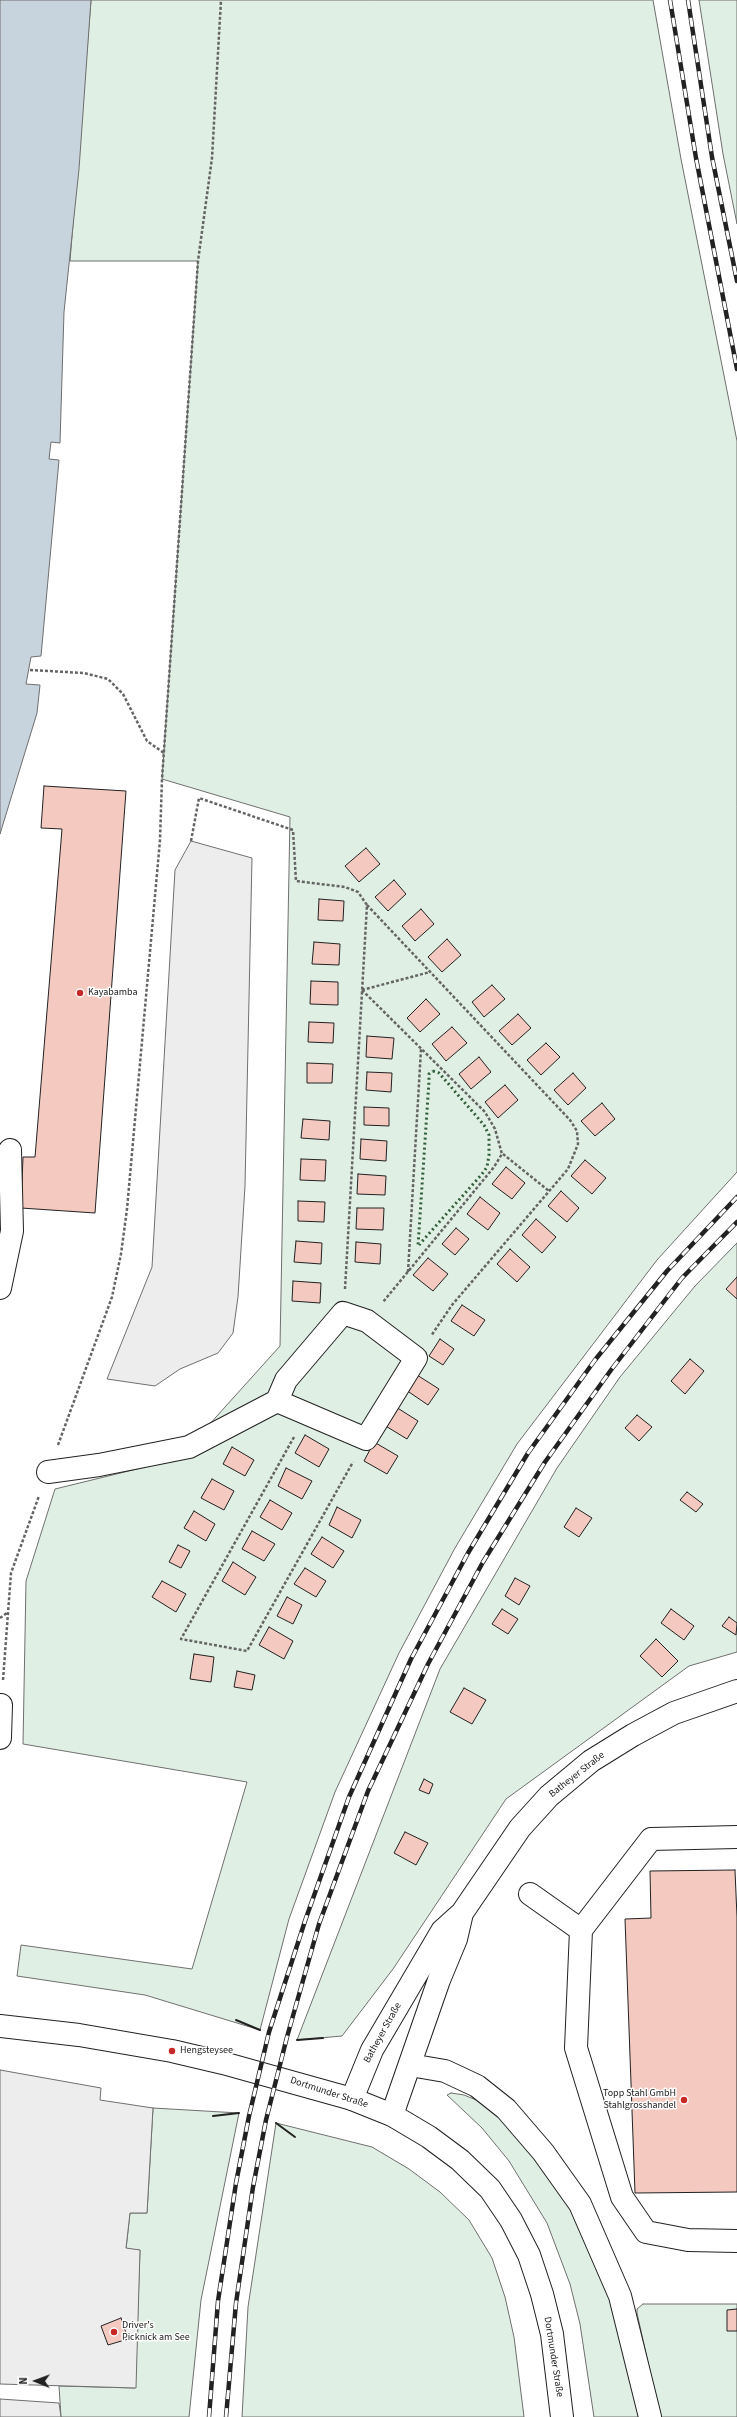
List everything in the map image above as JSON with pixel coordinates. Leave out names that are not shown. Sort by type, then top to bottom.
[{"type":"street","points":[[0,1288],[12,1231],[10,1150]]},
{"type":"street","points":[[48,1472],[99,1465],[189,1447],[277,1401],[286,1380],[343,1313],[368,1321],[416,1358],[366,1439],[277,1401]]},
{"type":"street","name":"Batheyer Straße","points":[[352,2098],[372,2050],[442,1931],[462,1913],[520,1828],[550,1796],[591,1761],[633,1735],[674,1713],[737,1691]]},
{"type":"street","points":[[0,1738],[1,1705]]},
{"type":"street","points":[[737,1837],[651,1839],[581,1930],[576,2048],[622,2197],[646,2232],[688,2240],[737,2241]]},
{"type":"street","points":[[530,1894],[581,1930]]},
{"type":"street","name":"Batheyer Straße","points":[[392,2115],[439,1980],[456,1940],[462,1913]]},
{"type":"street","name":"Dortmunder Straße","points":[[0,2026],[79,2035],[172,2051],[352,2098],[392,2115],[429,2137],[460,2160],[490,2189],[511,2220],[529,2255],[542,2294],[552,2334],[562,2417]]},
{"type":"street","points":[[410,2066],[445,2071],[478,2086],[506,2109],[543,2152],[580,2204],[620,2296],[650,2417]]},
{"type":"path","points":[[1,1705],[11,1574],[112,1297],[121,1254],[160,840],[164,754],[198,261],[212,158],[221,0]]},
{"type":"path","points":[[30,670],[84,673],[108,679],[123,694],[147,741],[164,754]]},
{"type":"path","points":[[191,841],[199,798],[293,830],[296,881],[345,887],[358,892],[367,904],[430,972],[570,1120],[577,1131],[578,1144],[571,1163],[452,1305],[416,1358]]},
{"type":"path","points":[[343,1313],[367,904]]},
{"type":"path","points":[[362,990],[430,972]]},
{"type":"path","points":[[362,990],[485,1112],[495,1129],[502,1154],[549,1191]]},
{"type":"path","points":[[408,1272],[422,1049]]},
{"type":"path","points":[[368,1321],[494,1167],[502,1154]]},
{"type":"path","points":[[308,1414],[181,1639],[247,1651],[366,1439]]},
{"type":"path","points":[[0,1618],[8,1612]]},
{"type":"green space","points":[[91,0],[653,0],[681,159],[737,441],[737,1172],[657,1260],[517,1444],[455,1548],[399,1653],[335,1792],[289,1919],[260,2030],[145,1995],[17,1976],[21,1945],[192,1969],[247,1782],[23,1744],[26,1581],[55,1489],[186,1457],[189,1447],[280,1346],[290,817],[162,779],[198,261],[70,261]]},
{"type":"green space","points":[[699,0],[737,0],[737,224],[723,154]]},
{"type":"green space","points":[[737,1243],[737,1652],[689,1666],[506,1799],[393,1969],[342,2036],[297,2040],[440,1669],[557,1468],[620,1377],[695,1286]]},
{"type":"green space","points":[[451,2093],[464,2095],[491,2106],[551,2171],[602,2268],[644,2417],[594,2417],[580,2324],[570,2284],[547,2223],[509,2161],[482,2128],[447,2095]]},
{"type":"green space","points":[[153,2108],[239,2113],[201,2300],[189,2417],[61,2417],[59,2386],[135,2388],[140,2250],[126,2249],[130,2213],[147,2213]]},
{"type":"green space","points":[[276,2123],[372,2147],[409,2169],[440,2192],[469,2220],[492,2258],[505,2297],[514,2337],[524,2417],[242,2417],[248,2307]]},
{"type":"green space","points":[[643,2304],[737,2304],[737,2417],[660,2417],[637,2313],[637,2309]]},
{"type":"shaded area","points":[[0,0],[91,0],[79,169],[64,312],[60,443],[51,442],[49,459],[59,460],[41,656],[31,657],[26,684],[40,685],[37,713],[0,834]]},
{"type":"shaded area","points":[[191,841],[252,858],[245,1186],[238,1297],[233,1333],[218,1353],[180,1369],[155,1386],[107,1379],[152,1267],[175,870]]},
{"type":"shaded area","points":[[0,2070],[101,2088],[100,2100],[153,2108],[147,2213],[130,2213],[126,2248],[140,2250],[136,2388],[0,2384]]},
{"type":"shaded area","points":[[0,2399],[59,2403],[61,2417],[0,2417]]},
{"type":"building","name":"Kayabamba","points":[[44,786],[126,791],[95,1213],[21,1208],[23,1157],[35,1157],[62,829],[41,828]]},
{"type":"building","points":[[366,848],[380,864],[359,882],[345,866]]},
{"type":"building","points":[[394,880],[406,894],[388,911],[375,897]]},
{"type":"building","points":[[319,899],[344,901],[343,921],[318,920]]},
{"type":"building","points":[[421,909],[434,924],[415,941],[402,926]]},
{"type":"building","points":[[447,939],[461,955],[442,972],[428,957]]},
{"type":"building","points":[[314,942],[340,944],[339,965],[312,964]]},
{"type":"building","points":[[311,981],[338,982],[338,1005],[310,1004]]},
{"type":"building","points":[[492,985],[505,999],[484,1017],[472,1002]]},
{"type":"building","points":[[426,999],[440,1014],[420,1032],[407,1018]]},
{"type":"building","points":[[518,1014],[531,1028],[512,1045],[499,1031]]},
{"type":"building","points":[[309,1022],[334,1023],[333,1043],[308,1042]]},
{"type":"building","points":[[452,1027],[467,1043],[446,1061],[432,1044]]},
{"type":"building","points":[[367,1036],[394,1038],[392,1059],[366,1057]]},
{"type":"building","points":[[546,1043],[560,1057],[541,1075],[527,1060]]},
{"type":"building","points":[[479,1057],[491,1072],[471,1089],[459,1074]]},
{"type":"building","points":[[307,1063],[333,1064],[332,1083],[307,1083]]},
{"type":"building","points":[[367,1072],[392,1073],[391,1092],[366,1090]]},
{"type":"building","points":[[573,1073],[586,1088],[568,1105],[554,1090]]},
{"type":"building","points":[[505,1085],[518,1100],[498,1118],[485,1102]]},
{"type":"building","points":[[602,1103],[615,1119],[595,1136],[581,1121]]},
{"type":"building","points":[[364,1107],[389,1108],[389,1126],[364,1125]]},
{"type":"building","points":[[303,1119],[330,1121],[329,1140],[301,1138]]},
{"type":"building","points":[[361,1139],[387,1141],[386,1161],[360,1159]]},
{"type":"building","points":[[301,1159],[326,1160],[325,1181],[300,1180]]},
{"type":"building","points":[[585,1160],[606,1178],[592,1194],[571,1176]]},
{"type":"building","points":[[506,1167],[525,1183],[512,1199],[492,1184]]},
{"type":"building","points":[[358,1174],[386,1176],[385,1195],[357,1194]]},
{"type":"building","points":[[561,1191],[579,1208],[567,1222],[548,1206]]},
{"type":"building","points":[[480,1197],[500,1213],[488,1230],[467,1214]]},
{"type":"building","points":[[298,1201],[325,1202],[324,1222],[298,1221]]},
{"type":"building","points":[[357,1208],[384,1208],[383,1230],[356,1229]]},
{"type":"building","points":[[536,1219],[556,1237],[542,1253],[522,1235]]},
{"type":"building","points":[[456,1228],[469,1239],[455,1255],[442,1244]]},
{"type":"building","points":[[296,1241],[322,1243],[321,1264],[294,1262]]},
{"type":"building","points":[[356,1242],[381,1244],[380,1264],[355,1262]]},
{"type":"building","points":[[510,1249],[530,1267],[517,1282],[497,1264]]},
{"type":"building","points":[[428,1258],[448,1274],[433,1291],[413,1275]]},
{"type":"building","points":[[737,1277],[737,1299],[726,1289]]},
{"type":"building","points":[[293,1281],[321,1283],[320,1303],[292,1301]]},
{"type":"building","points":[[462,1305],[485,1320],[474,1336],[451,1321]]},
{"type":"building","points":[[440,1339],[454,1349],[443,1365],[429,1356]]},
{"type":"building","points":[[690,1359],[704,1371],[685,1394],[671,1381]]},
{"type":"building","points":[[417,1375],[439,1389],[428,1405],[406,1390]]},
{"type":"building","points":[[396,1407],[418,1421],[407,1439],[384,1425]]},
{"type":"building","points":[[637,1415],[652,1427],[639,1441],[625,1428]]},
{"type":"building","points":[[305,1435],[329,1449],[319,1467],[295,1453]]},
{"type":"building","points":[[374,1442],[398,1456],[387,1474],[364,1461]]},
{"type":"building","points":[[232,1447],[254,1460],[245,1476],[223,1464]]},
{"type":"building","points":[[286,1468],[312,1481],[302,1499],[278,1486]]},
{"type":"building","points":[[212,1479],[234,1491],[224,1510],[201,1498]]},
{"type":"building","points":[[687,1492],[703,1504],[696,1512],[680,1500]]},
{"type":"building","points":[[270,1500],[292,1513],[282,1530],[260,1517]]},
{"type":"building","points":[[337,1507],[361,1520],[352,1538],[329,1525]]},
{"type":"building","points":[[576,1508],[592,1518],[579,1537],[564,1527]]},
{"type":"building","points":[[194,1511],[215,1524],[206,1541],[184,1528]]},
{"type":"building","points":[[252,1531],[275,1544],[264,1561],[242,1549]]},
{"type":"building","points":[[322,1537],[344,1551],[333,1568],[311,1554]]},
{"type":"building","points":[[178,1545],[190,1551],[181,1568],[169,1562]]},
{"type":"building","points":[[233,1562],[256,1577],[245,1595],[222,1581]]},
{"type":"building","points":[[305,1568],[326,1581],[316,1597],[294,1584]]},
{"type":"building","points":[[515,1578],[530,1586],[519,1605],[505,1596]]},
{"type":"building","points":[[162,1581],[186,1594],[176,1612],[152,1597]]},
{"type":"building","points":[[287,1597],[302,1605],[293,1624],[277,1616]]},
{"type":"building","points":[[502,1609],[518,1619],[508,1634],[492,1624]]},
{"type":"building","points":[[671,1609],[694,1626],[684,1640],[661,1623]]},
{"type":"building","points":[[729,1617],[737,1623],[736,1635],[722,1626]]},
{"type":"building","points":[[269,1627],[293,1641],[284,1659],[259,1645]]},
{"type":"building","points":[[656,1639],[678,1661],[662,1677],[640,1656]]},
{"type":"building","points":[[194,1654],[214,1657],[211,1682],[190,1679]]},
{"type":"building","points":[[237,1671],[255,1675],[252,1690],[234,1687]]},
{"type":"building","points":[[464,1688],[486,1700],[472,1724],[450,1712]]},
{"type":"building","points":[[424,1779],[433,1784],[429,1794],[419,1790]]},
{"type":"building","points":[[405,1832],[428,1843],[416,1865],[394,1853]]},
{"type":"building","name":"Topp Stahl GmbH Stahlgrosshandel","points":[[735,1870],[737,1917],[737,2192],[635,2193],[625,1919],[651,1918],[650,1871]]},
{"type":"building","points":[[737,2309],[737,2331],[727,2331],[727,2310]]},
{"type":"building","name":"Driver's Picknick am See","points":[[121,2318],[128,2339],[108,2345],[101,2326]]},
{"type":"railway","points":[[670,0],[696,158],[737,369]]},
{"type":"railway","points":[[688,0],[712,157],[737,281]]},
{"type":"railway","points":[[209,2417],[218,2301],[236,2183],[249,2116],[269,2032],[305,1921],[349,1797],[411,1659],[468,1553],[528,1453],[595,1360],[667,1271],[737,1197]]},
{"type":"railway","points":[[226,2417],[236,2303],[253,2187],[266,2120],[287,2037],[319,1924],[368,1791],[428,1664],[483,1562],[545,1462],[611,1370],[682,1278],[737,1222]]},
{"type":"hedge","points":[[433,1071],[439,1073],[484,1125],[489,1135],[489,1155],[487,1167],[482,1174],[418,1246],[429,1074],[433,1071]]},
{"type":"wall","points":[[236,2020],[260,2030]]},
{"type":"wall","points":[[297,2040],[323,2038]]},
{"type":"wall","points":[[213,2116],[239,2113]]},
{"type":"wall","points":[[276,2123],[295,2137]]},
{"type":"place","name":"Kayabamba","points":[[80,993]]},
{"type":"place","name":"Hengsteysee","points":[[172,2051]]},
{"type":"place","name":"Topp Stahl GmbH Stahlgrosshandel","points":[[684,2100]]},
{"type":"place","name":"Driver's Picknick am See","points":[[114,2332]]}]
